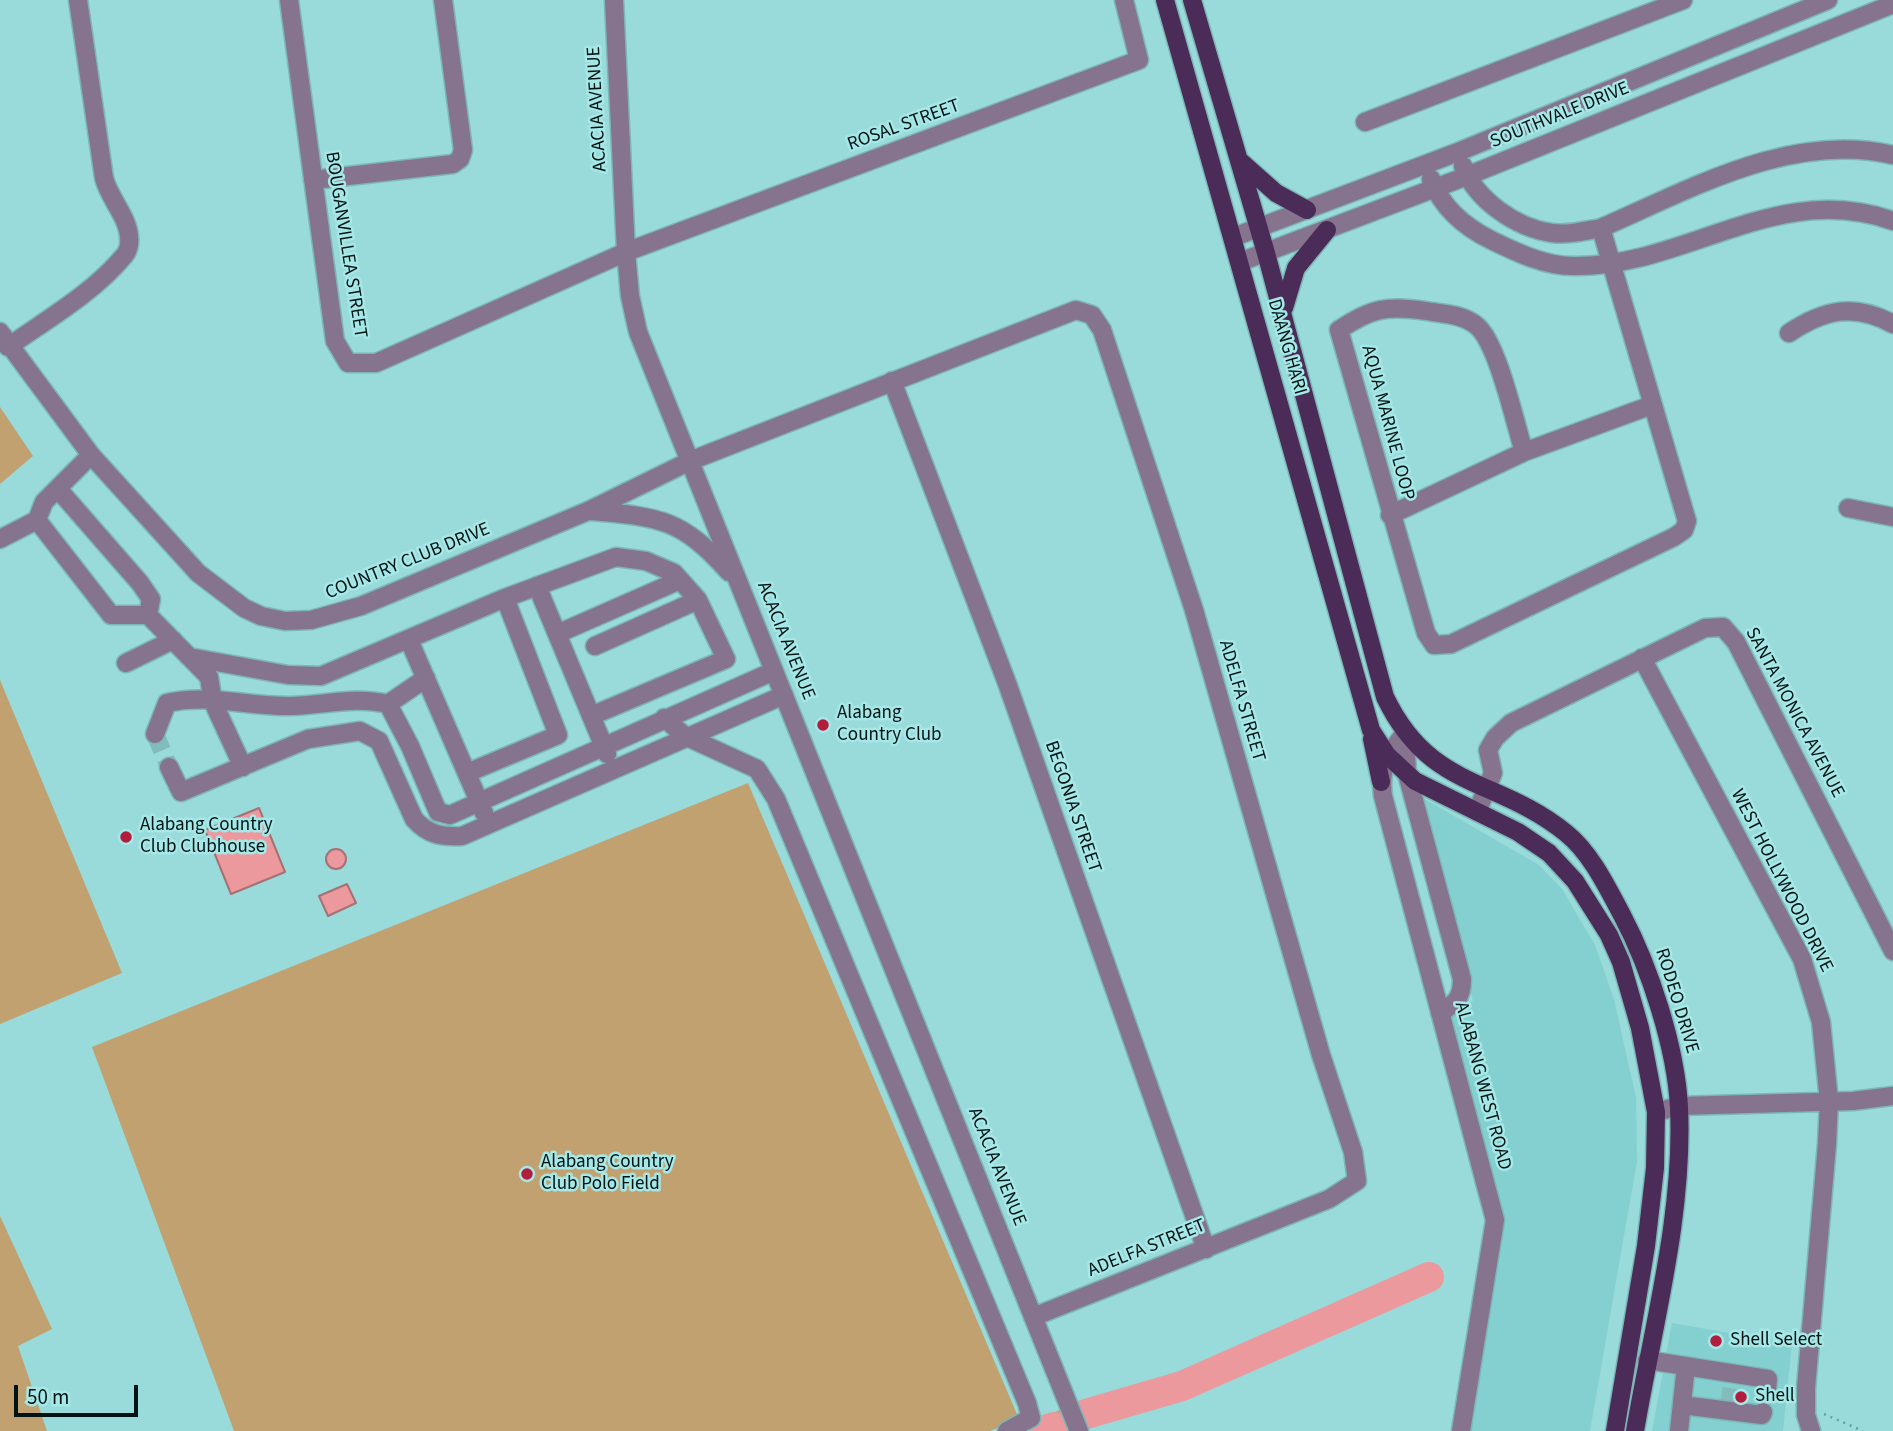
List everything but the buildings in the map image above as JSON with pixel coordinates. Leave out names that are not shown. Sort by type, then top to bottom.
[{"type":"main road","name":"DAANG HARI","points":[[1165,0],[1365,705]]},
{"type":"main road","name":"DAANG HARI","points":[[1192,0],[1266,253],[1385,697]]},
{"type":"main road","points":[[1238,159],[1263,183],[1307,210]]},
{"type":"main road","points":[[1283,315],[1289,283],[1296,268],[1327,230]]},
{"type":"main road","name":"RODEO DRIVE","points":[[1385,697],[1405,733],[1445,768],[1485,790],[1530,807],[1568,834],[1594,866],[1630,931],[1654,989],[1675,1068],[1679,1106],[1679,1167],[1635,1431]]},
{"type":"main road","points":[[1365,705],[1371,730],[1387,755],[1407,774],[1518,832],[1549,853],[1575,881],[1609,935],[1631,994],[1656,1112],[1655,1168],[1646,1247],[1615,1431]]},
{"type":"main road","points":[[1365,705],[1381,782]]},
{"type":"street","points":[[4,340],[86,290],[125,256],[129,247],[127,226],[104,178],[78,0]]},
{"type":"street","name":"BOUGANVILLEA STREET","points":[[289,0],[335,341],[348,363],[376,363],[626,252]]},
{"type":"street","points":[[313,180],[453,164],[460,159],[463,150],[443,0]]},
{"type":"street","name":"ACACIA AVENUE","points":[[614,0],[626,252],[630,296],[638,332],[1079,1431]]},
{"type":"street","name":"ROSAL STREET","points":[[626,252],[1139,60],[1124,0]]},
{"type":"street","points":[[1365,122],[1683,0]]},
{"type":"street","name":"SOUTHVALE DRIVE","points":[[1234,237],[1458,152],[1828,0]]},
{"type":"street","name":"SOUTHVALE DRIVE","points":[[1240,262],[1467,176],[1893,4]]},
{"type":"street","points":[[1458,152],[1467,176],[1491,204],[1524,223],[1550,233],[1574,233],[1601,228],[1762,162],[1844,148],[1893,155]]},
{"type":"street","points":[[1425,165],[1434,188],[1453,214],[1466,225],[1512,250],[1543,262],[1572,266],[1613,264],[1796,211],[1844,208],[1893,221]]},
{"type":"street","points":[[1601,228],[1687,520],[1684,530],[1451,644],[1434,645],[1426,633],[1390,515],[1524,452],[1652,405]]},
{"type":"street","name":"AQUA MARINE LOOP","points":[[1390,515],[1339,330],[1362,314],[1396,306],[1464,318],[1478,327],[1491,345],[1524,452]]},
{"type":"street","name":"ADELFA STREET","points":[[690,461],[1076,310],[1092,315],[1101,330],[1194,610],[1321,1055],[1353,1152],[1357,1181],[1329,1199],[1033,1317]]},
{"type":"street","points":[[1789,333],[1809,320],[1844,310],[1872,312],[1893,324]]},
{"type":"street","name":"COUNTRY CLUB DRIVE","points":[[4,340],[91,455],[198,573],[244,608],[261,616],[285,621],[311,620],[361,607],[588,511],[690,461]]},
{"type":"street","name":"BEGONIA STREET","points":[[891,381],[1007,683],[1206,1249]]},
{"type":"street","points":[[0,538],[37,520],[44,502],[91,455]]},
{"type":"street","points":[[58,489],[140,583],[150,599],[148,615]]},
{"type":"street","points":[[1848,508],[1893,517]]},
{"type":"street","points":[[588,511],[639,515],[675,524],[697,540],[738,582]]},
{"type":"street","points":[[37,520],[111,615],[148,615],[209,677],[214,702],[243,767]]},
{"type":"street","points":[[189,657],[288,675],[321,676],[505,598],[617,557],[646,561],[674,573],[698,600],[726,659],[591,716]]},
{"type":"street","points":[[557,634],[680,580]]},
{"type":"street","points":[[537,586],[614,770]]},
{"type":"street","points":[[467,773],[558,735],[505,598]]},
{"type":"street","points":[[595,646],[698,600]]},
{"type":"street","name":"SANTA MONICA AVENUE","points":[[1477,812],[1493,773],[1488,750],[1503,729],[1519,718],[1642,658],[1714,625],[1723,627],[1732,635],[1893,951]]},
{"type":"street","points":[[126,663],[173,640]]},
{"type":"street","points":[[409,640],[490,825]]},
{"type":"street","name":"WEST HOLLYWOOD DRIVE","points":[[1642,658],[1802,959],[1821,1022],[1829,1101],[1805,1407],[1811,1431]]},
{"type":"street","points":[[388,704],[410,746],[438,812],[450,816],[774,671]]},
{"type":"street","points":[[155,734],[167,703],[190,697],[214,702],[290,706],[347,699],[388,704],[426,678]]},
{"type":"street","points":[[169,767],[181,792],[308,739],[360,731],[379,741],[414,818],[421,827],[433,834],[462,836],[685,736],[784,695]]},
{"type":"street","points":[[664,718],[685,736],[757,769],[776,799],[1027,1403],[1031,1418],[1007,1431]]},
{"type":"street","points":[[1387,755],[1405,733]]},
{"type":"street","points":[[1405,733],[1407,774],[1462,979],[1462,993],[1458,1002],[1440,1013]]},
{"type":"street","name":"ALABANG WEST ROAD","points":[[1387,755],[1381,782],[1495,1220],[1461,1431]]},
{"type":"street","points":[[1656,1112],[1679,1106],[1893,1096]]},
{"type":"street","points":[[1647,1360],[1686,1366],[1733,1379],[1768,1378],[1767,1390]]},
{"type":"street","points":[[1679,1431],[1686,1366]]},
{"type":"street","points":[[1682,1405],[1728,1408],[1762,1415],[1763,1412]]},
{"type":"path","points":[[1805,1407],[1863,1431]]},
{"type":"shaded area","points":[[0,407],[33,456],[0,484]]},
{"type":"shaded area","points":[[0,680],[122,973],[0,1024]]},
{"type":"shaded area","name":"Alabang Country Club Polo Field","points":[[748,783],[1019,1419],[990,1431],[234,1431],[92,1047]]},
{"type":"shaded area","points":[[1423,798],[1539,865],[1562,889],[1595,945],[1614,999],[1636,1098],[1637,1161],[1590,1431],[1461,1431],[1495,1220],[1440,1013],[1473,1001]]},
{"type":"shaded area","points":[[259,808],[285,872],[231,894],[205,830]]},
{"type":"shaded area","points":[[332,849],[340,849],[346,859],[340,869],[332,869],[326,863],[326,855]]},
{"type":"shaded area","points":[[347,884],[356,903],[328,916],[319,896]]},
{"type":"shaded area","points":[[0,1216],[52,1329],[18,1346],[47,1431],[0,1431]]},
{"type":"shaded area","points":[[1672,1323],[1792,1344],[1783,1431],[1652,1431]]},
{"type":"shaded area","points":[[1060,1410],[1068,1427],[1059,1431],[1009,1431]]},
{"type":"waterway","points":[[1086,1414],[1182,1386],[1429,1277]]},
{"type":"waterway","points":[[1042,1431],[1054,1427]]},
{"type":"tunnel","points":[[155,734],[169,767]]},
{"type":"tunnel","points":[[1729,1406],[1732,1385]]},
{"type":"place","name":"Alabang Country Club","points":[[823,725]]},
{"type":"place","name":"Alabang Country Club Clubhouse","points":[[126,837]]},
{"type":"place","name":"Alabang Country Club Polo Field","points":[[527,1174]]},
{"type":"place","name":"Shell Select","points":[[1716,1341]]},
{"type":"place","name":"Shell","points":[[1741,1397]]}]
